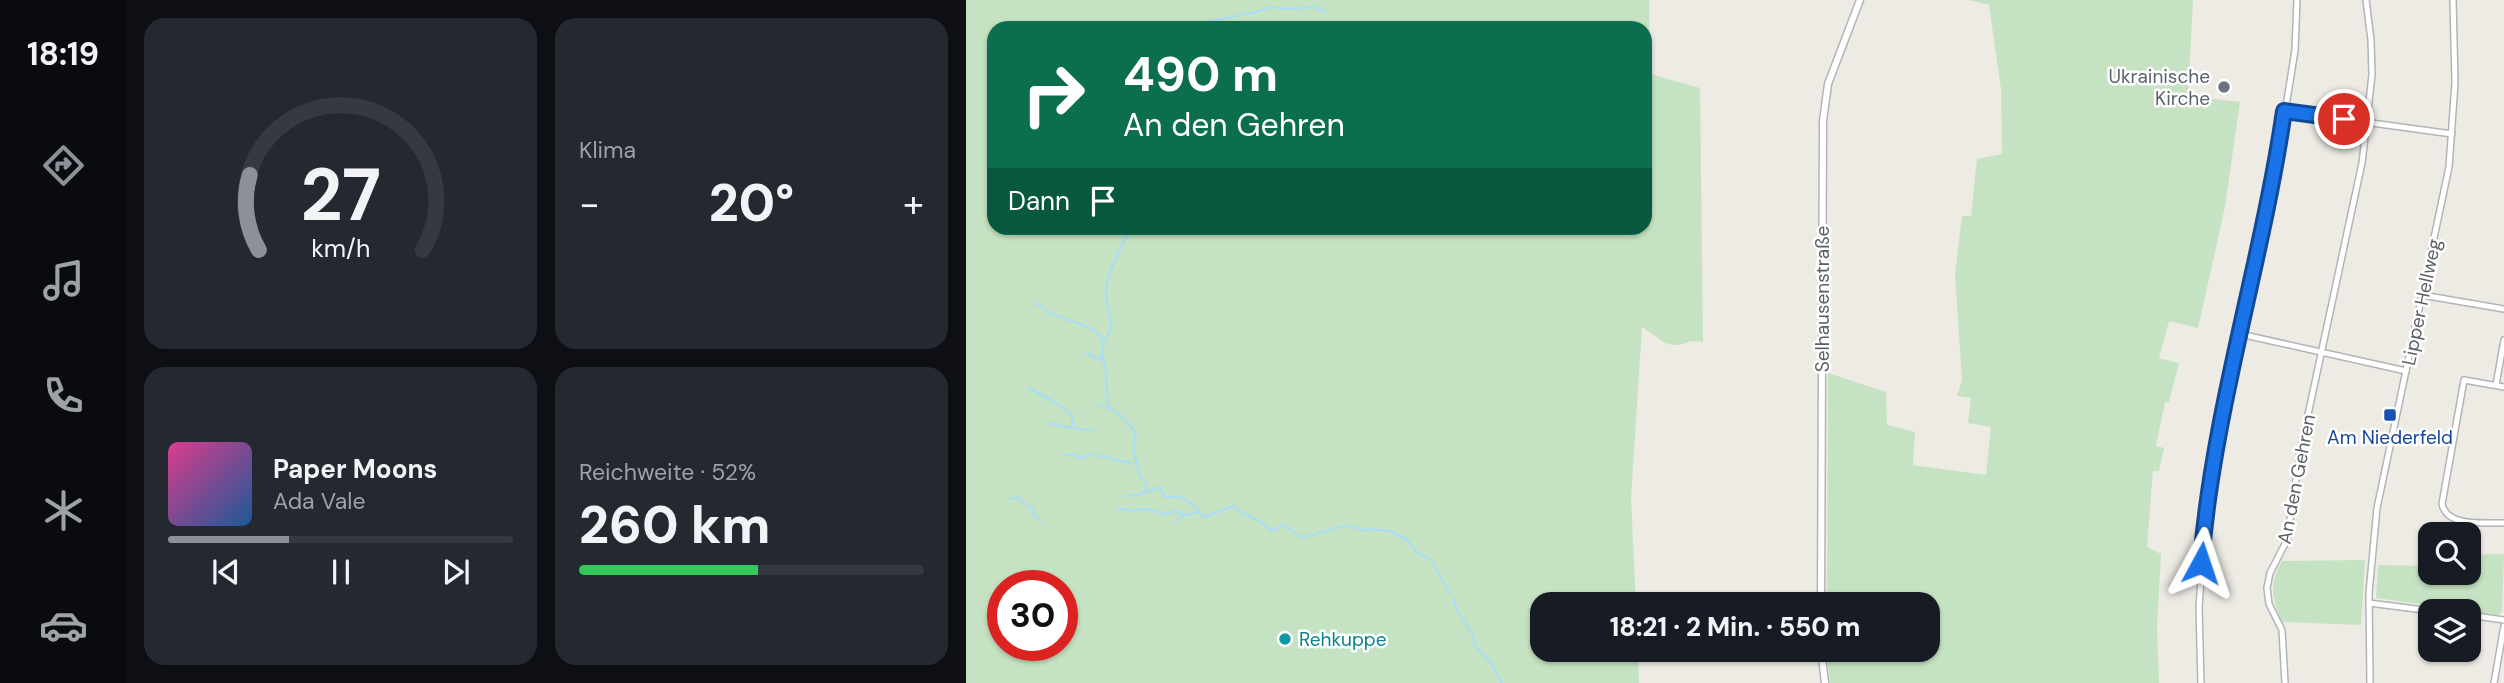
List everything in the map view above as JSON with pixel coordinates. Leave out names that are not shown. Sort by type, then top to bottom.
[{"type":"street","name":"Selhausenstraße","points":[[1821,592],[1823,121],[1828,84],[1860,0]]},
{"type":"street","points":[[2201,683],[2199,607],[2207,498],[2222,413],[2273,182],[2296,41],[2297,0]]},
{"type":"street","name":"An den Gehren","points":[[2285,683],[2282,630],[2269,604],[2267,586],[2270,573],[2287,540],[2298,462],[2356,198],[2371,88],[2371,49],[2366,0]]},
{"type":"street","name":"Lipper Hellweg","points":[[2370,683],[2369,603],[2378,499],[2444,194],[2452,134],[2456,54],[2453,0]]},
{"type":"street","points":[[2284,111],[2452,134]]},
{"type":"street","points":[[2422,295],[2504,309]]},
{"type":"street","points":[[2240,334],[2406,372]]},
{"type":"street","points":[[2496,385],[2504,340]]},
{"type":"street","points":[[2504,387],[2464,380],[2455,440],[2442,498],[2443,508],[2448,517],[2454,520],[2504,523]]},
{"type":"street","points":[[2369,603],[2418,609]]},
{"type":"street","points":[[2481,617],[2504,620]]},
{"type":"street","points":[[2494,683],[2504,626]]},
{"type":"street","points":[[1823,662],[1825,683]]},
{"type":"green space","points":[[966,0],[1649,0],[1649,21],[987,21],[987,235],[1652,235],[1652,75],[1700,88],[1703,342],[1674,345],[1642,327],[1631,498],[1635,592],[1530,592],[1530,662],[1638,662],[1639,683],[966,683]]},
{"type":"green space","points":[[1969,0],[2193,0],[2188,96],[2240,102],[2225,207],[2198,328],[2169,321],[2159,358],[2179,363],[2169,402],[2165,402],[2156,446],[2164,448],[2159,471],[2153,471],[2147,547],[2161,554],[2157,626],[2159,683],[1830,683],[1828,662],[1940,662],[1940,592],[1827,592],[1828,373],[1886,392],[1887,425],[1915,432],[1913,465],[1986,475],[1991,427],[1968,423],[1971,398],[1957,396],[1962,380],[1955,274],[1962,216],[1971,216],[1977,159],[2002,154],[2001,89],[1989,5]]},
{"type":"green space","points":[[2504,554],[2502,612],[2498,615],[2481,613],[2481,599],[2418,599],[2418,604],[2376,598],[2378,565],[2418,566],[2418,585],[2481,585],[2481,555]]},
{"type":"green space","points":[[2365,560],[2361,625],[2283,622],[2273,592],[2275,577],[2282,561]]},
{"type":"waterway","points":[[1210,21],[1271,7],[1314,7],[1326,12]]},
{"type":"waterway","points":[[1104,341],[1111,324],[1106,286],[1126,235]]},
{"type":"waterway","points":[[1035,303],[1057,316],[1091,328],[1100,335],[1104,342],[1102,355],[1108,407]]},
{"type":"waterway","points":[[1086,353],[1102,360]]},
{"type":"waterway","points":[[1029,388],[1058,404],[1072,416],[1072,426]]},
{"type":"waterway","points":[[1099,405],[1120,415],[1136,434],[1134,452],[1140,476],[1146,482],[1145,492]]},
{"type":"waterway","points":[[1049,423],[1093,431]]},
{"type":"waterway","points":[[1063,455],[1081,458],[1092,454],[1134,464]]},
{"type":"waterway","points":[[1124,496],[1138,495],[1159,487],[1165,497],[1177,497],[1187,501],[1204,517],[1233,506],[1263,523],[1271,531],[1284,525],[1301,537],[1348,526],[1363,531],[1390,531],[1406,539],[1418,553],[1430,559],[1450,593]]},
{"type":"waterway","points":[[1010,499],[1017,497],[1032,508],[1035,517],[1041,521]]},
{"type":"waterway","points":[[1117,508],[1132,511],[1149,509],[1164,514],[1176,511],[1185,515]]},
{"type":"waterway","points":[[1174,522],[1185,515],[1198,512]]},
{"type":"waterway","points":[[1453,598],[1457,610],[1473,635],[1475,646],[1491,663],[1502,683]]},
{"type":"place","name":"Ukrainische Kirche","points":[[2224,87]]},
{"type":"place","name":"Am Niederfeld","points":[[2390,415]]},
{"type":"place","name":"Rehkuppe","points":[[1285,639]]},
{"type":"route","points":[[2201,563],[2214,456],[2270,199],[2284,111],[2344,119]]}]
